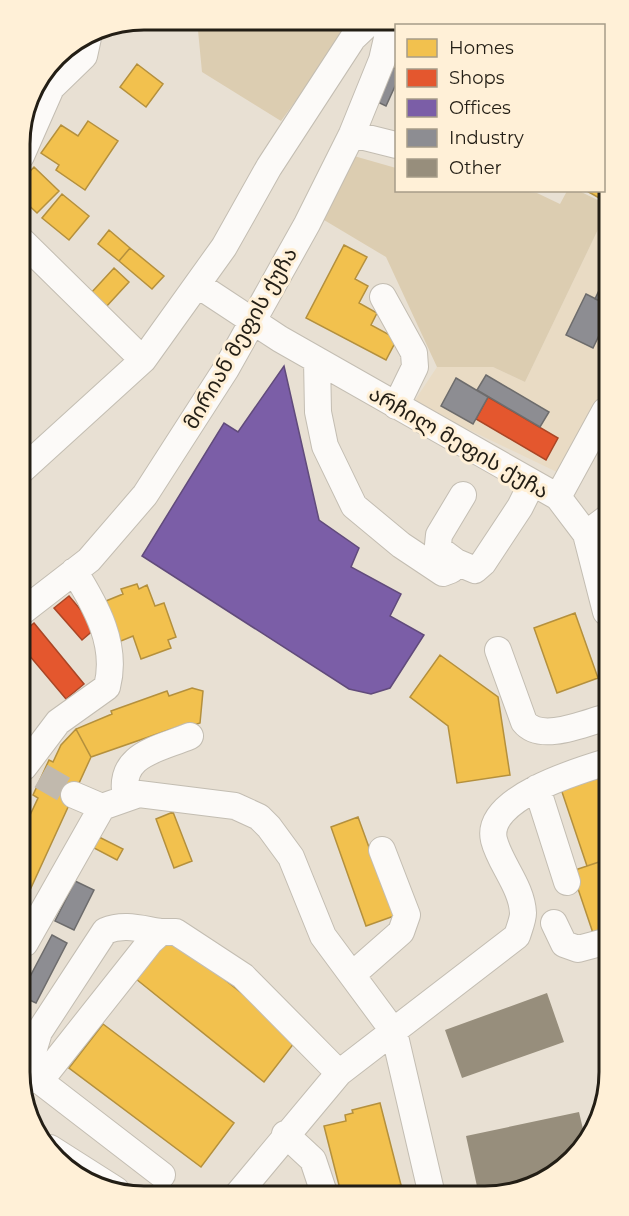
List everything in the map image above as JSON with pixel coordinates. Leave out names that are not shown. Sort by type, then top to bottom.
[{"type":"street","name":"მირიან მეფის ქუჩა","points":[[30,463],[143,360],[224,247],[269,167],[353,38],[380,30]]},
{"type":"street","name":"მირიან მეფის ქუჩა","points":[[30,605],[89,560],[145,495],[226,369],[307,224],[352,134],[382,60],[387,30]]},
{"type":"street","points":[[348,47],[364,43],[376,47],[382,60]]},
{"type":"street","points":[[31,134],[51,88],[84,56],[86,46]]},
{"type":"street","points":[[352,134],[395,145]]},
{"type":"street","points":[[30,249],[143,360]]},
{"type":"street","name":"არჩილ მეფის ქუჩა","points":[[198,285],[252,322],[558,497],[596,526],[599,552]]},
{"type":"street","points":[[383,297],[414,353],[415,367],[396,406]]},
{"type":"street","points":[[317,360],[318,412],[325,446],[354,506],[401,545],[443,573],[451,570],[456,562]]},
{"type":"street","points":[[558,497],[599,425]]},
{"type":"street","points":[[463,495],[438,540],[440,550],[471,570],[480,567],[520,507],[532,483]]},
{"type":"street","points":[[30,767],[64,716],[107,687],[112,668],[106,634],[98,610],[74,571]]},
{"type":"street","points":[[498,650],[524,722],[529,728],[538,731],[559,730],[599,719]]},
{"type":"street","points":[[126,798],[123,783],[126,770],[143,755],[190,736]]},
{"type":"street","points":[[244,1186],[285,1134],[339,1073],[518,936],[523,914],[518,895],[494,840],[493,825],[500,812],[537,788],[599,765]]},
{"type":"street","points":[[537,788],[567,882]]},
{"type":"street","points":[[30,934],[102,807],[139,794],[235,806],[258,817],[291,858],[323,936],[394,1032],[430,1186]]},
{"type":"street","points":[[74,795],[102,807]]},
{"type":"street","points":[[352,975],[401,932],[407,915],[382,850]]},
{"type":"street","points":[[554,923],[564,944],[578,949],[599,943]]},
{"type":"street","points":[[30,1076],[39,1032],[105,931],[117,926],[176,932],[243,976],[339,1073]]},
{"type":"street","points":[[30,1078],[161,932]]},
{"type":"street","points":[[30,1078],[162,1175]]},
{"type":"street","points":[[285,1134],[313,1160],[322,1186]]},
{"type":"shaded area","points":[[198,30],[347,30],[281,121],[202,72]]},
{"type":"shaded area","points":[[347,154],[395,168],[395,192],[528,192],[537,193],[560,204],[566,192],[581,192],[599,201],[599,227],[525,382],[493,367],[437,367],[386,257],[319,217]]},
{"type":"shaded area","points":[[599,227],[599,397],[561,474],[413,403],[437,367],[493,367],[525,382]]},
{"type":"building: Homes","points":[[137,64],[163,84],[146,107],[120,87]]},
{"type":"building: Homes","points":[[88,121],[118,141],[85,190],[56,170],[59,165],[41,153],[61,125],[78,136]]},
{"type":"building: Homes","points":[[34,167],[59,191],[37,213],[30,206],[30,171]]},
{"type":"building: Homes","points":[[589,192],[599,192],[599,198]]},
{"type":"building: Homes","points":[[62,194],[89,216],[69,240],[42,218]]},
{"type":"building: Homes","points":[[109,230],[130,248],[119,261],[98,244]]},
{"type":"building: Homes","points":[[344,245],[367,257],[355,279],[368,286],[359,303],[377,313],[371,325],[397,339],[386,360],[306,318]]},
{"type":"building: Homes","points":[[130,248],[164,276],[152,289],[119,261]]},
{"type":"building: Homes","points":[[114,268],[129,282],[106,307],[91,293]]},
{"type":"building: Homes","points":[[137,584],[139,589],[147,585],[155,606],[164,603],[176,637],[168,640],[171,648],[141,659],[133,636],[116,643],[101,603],[123,594],[121,589]]},
{"type":"building: Homes","points":[[575,613],[598,678],[557,693],[534,628]]},
{"type":"building: Homes","points":[[440,655],[498,697],[510,775],[457,783],[448,726],[410,697]]},
{"type":"building: Homes","points":[[192,688],[203,691],[200,723],[191,726],[189,723],[91,757],[76,729],[112,714],[111,711],[167,691],[169,696]]},
{"type":"building: Homes","points":[[76,729],[91,757],[30,890],[30,815],[38,798],[33,795],[49,760],[53,762],[61,745]]},
{"type":"building: Homes","points":[[599,775],[599,862],[587,866],[561,789]]},
{"type":"building: Homes","points":[[173,812],[192,861],[174,868],[156,819]]},
{"type":"building: Homes","points":[[358,817],[394,916],[366,926],[331,827]]},
{"type":"building: Homes","points":[[99,837],[123,849],[117,860],[94,848]]},
{"type":"building: Homes","points":[[599,862],[599,937],[595,939],[572,871]]},
{"type":"building: Homes","points":[[170,936],[298,1038],[264,1082],[136,979]]},
{"type":"building: Homes","points":[[103,1024],[234,1123],[201,1167],[69,1068]]},
{"type":"building: Homes","points":[[380,1103],[401,1185],[339,1186],[324,1126],[346,1121],[345,1115],[353,1113],[352,1110]]},
{"type":"building: Shops","points":[[488,397],[558,438],[546,460],[476,419]]},
{"type":"building: Shops","points":[[69,596],[96,628],[82,640],[54,608]]},
{"type":"building: Shops","points":[[34,623],[84,684],[66,699],[30,656],[30,626]]},
{"type":"building: Offices","points":[[284,366],[319,520],[359,548],[351,567],[401,594],[390,616],[424,635],[390,688],[371,694],[349,689],[142,556],[224,423],[238,432]]},
{"type":"building: Industry","points":[[385,64],[395,69],[395,86],[386,106],[369,98]]},
{"type":"building: Industry","points":[[586,294],[599,300],[599,335],[593,348],[566,335]]},
{"type":"building: Industry","points":[[486,375],[549,412],[540,427],[477,390]]},
{"type":"building: Industry","points":[[456,378],[488,397],[473,424],[441,406]]},
{"type":"building: Industry","points":[[75,881],[94,890],[74,930],[55,921]]},
{"type":"building: Industry","points":[[52,935],[67,943],[36,1003],[30,1000],[30,977]]},
{"type":"building: Other","points":[[547,993],[564,1042],[462,1078],[445,1030]]},
{"type":"building: Other","points":[[579,1112],[583,1130],[566,1153],[542,1171],[515,1182],[485,1186],[477,1186],[466,1136]]},
{"type":"tunnel","points":[[41,776],[74,795]]}]
